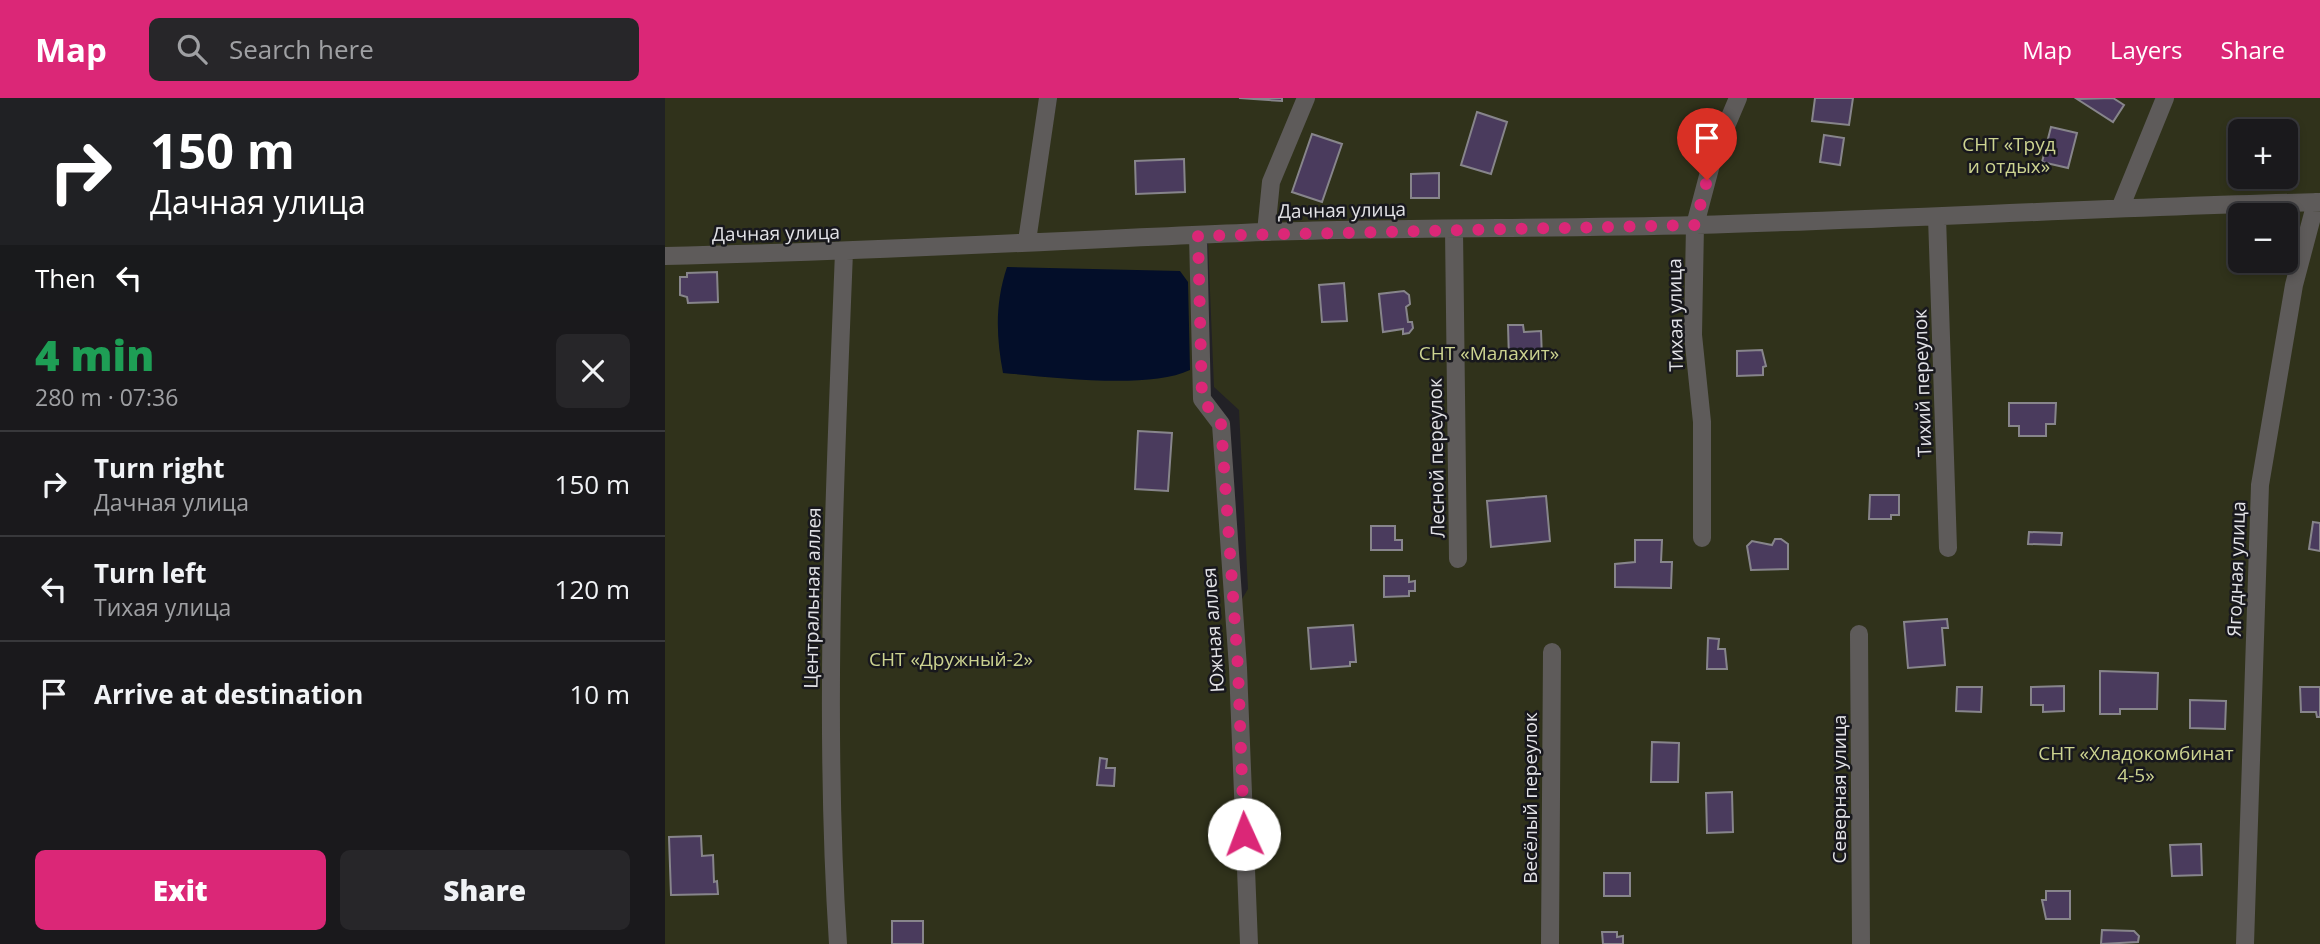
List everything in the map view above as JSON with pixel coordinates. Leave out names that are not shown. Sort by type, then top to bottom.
[{"type":"street","points":[[1027,241],[1048,98]]},
{"type":"street","points":[[1266,232],[1272,182],[1306,98]]},
{"type":"street","name":"Тихая улица","points":[[1702,538],[1702,422],[1693,335],[1695,225],[1713,157],[1738,98]]},
{"type":"street","points":[[2121,206],[2165,98]]},
{"type":"street","name":"Дачная улица","points":[[665,256],[844,252],[1027,241],[1266,232],[1695,225],[1937,217],[2121,206],[2318,202]]},
{"type":"street","name":"Ягодная улица","points":[[2245,944],[2260,485],[2294,285],[2318,202]]},
{"type":"street","name":"Тихий переулок","points":[[1937,217],[1948,548]]},
{"type":"street","name":"Лесной переулок","points":[[1454,230],[1458,559]]},
{"type":"street","name":"Южная аллея","points":[[1198,236],[1202,399],[1221,424],[1238,668],[1249,944]]},
{"type":"street","name":"Центральная аллея","points":[[838,944],[832,844],[830,643],[844,252]]},
{"type":"street","name":"Северная улица","points":[[1859,634],[1861,944]]},
{"type":"street","name":"Весёлый переулок","points":[[1550,944],[1552,652]]},
{"type":"green space","points":[[665,98],[1048,98],[1037,223],[1057,98],[2320,98],[2320,944],[665,944]],"holes":[[[1199,237],[1208,243],[1214,387],[1239,410],[1248,589],[1233,614],[1221,424],[1202,399]]]},
{"type":"water","points":[[1007,267],[1180,271],[1188,282],[1190,370],[1172,376],[1125,381],[1003,373],[998,320],[1000,294]]},
{"type":"building","points":[[1239,98],[1282,98],[1282,101]]},
{"type":"building","points":[[1815,98],[1853,98],[1849,125],[1812,121]]},
{"type":"building","points":[[2113,98],[2124,105],[2113,122],[2077,99]]},
{"type":"building","points":[[1477,112],[1507,122],[1491,174],[1461,165]]},
{"type":"building","points":[[2051,127],[2077,133],[2068,168],[2042,162]]},
{"type":"building","points":[[1312,134],[1342,144],[1322,202],[1292,192]]},
{"type":"building","points":[[1824,135],[1844,138],[1840,165],[1820,162]]},
{"type":"building","points":[[1184,159],[1185,192],[1136,194],[1135,161]]},
{"type":"building","points":[[1439,173],[1439,198],[1411,198],[1411,174]]},
{"type":"building","points":[[717,272],[718,302],[688,303],[687,297],[680,295],[680,277],[687,277],[687,273]]},
{"type":"building","points":[[1344,283],[1347,321],[1322,322],[1319,285]]},
{"type":"building","points":[[1404,291],[1409,295],[1410,304],[1406,307],[1408,322],[1412,322],[1413,328],[1409,333],[1403,334],[1403,329],[1383,332],[1379,294]]},
{"type":"building","points":[[1508,325],[1523,325],[1524,332],[1541,331],[1542,359],[1509,360]]},
{"type":"building","points":[[1762,350],[1766,366],[1763,367],[1763,375],[1737,376],[1737,351]]},
{"type":"building","points":[[2009,403],[2056,403],[2055,424],[2046,424],[2046,436],[2019,436],[2019,426],[2009,426]]},
{"type":"building","points":[[1138,431],[1172,433],[1168,491],[1135,489]]},
{"type":"building","points":[[1870,495],[1899,495],[1899,515],[1891,515],[1891,519],[1869,519]]},
{"type":"building","points":[[1546,496],[1550,541],[1491,547],[1487,501]]},
{"type":"building","points":[[2313,522],[2320,523],[2320,551],[2309,549]]},
{"type":"building","points":[[1371,526],[1395,526],[1395,540],[1402,540],[1402,550],[1371,550]]},
{"type":"building","points":[[2029,532],[2062,533],[2061,545],[2028,544]]},
{"type":"building","points":[[1775,539],[1781,539],[1788,544],[1788,569],[1751,570],[1747,546],[1752,541],[1772,545]]},
{"type":"building","points":[[1635,540],[1662,540],[1661,562],[1672,562],[1671,588],[1615,587],[1615,564],[1635,562]]},
{"type":"building","points":[[1384,576],[1409,576],[1409,582],[1415,581],[1415,591],[1409,591],[1409,596],[1384,597]]},
{"type":"building","points":[[1947,619],[1948,628],[1942,628],[1945,665],[1908,668],[1904,622]]},
{"type":"building","points":[[1353,625],[1356,662],[1350,662],[1350,666],[1311,669],[1308,628]]},
{"type":"building","points":[[1708,638],[1719,639],[1718,649],[1725,649],[1727,669],[1707,669]]},
{"type":"building","points":[[2100,671],[2158,673],[2157,709],[2120,709],[2120,714],[2100,714]]},
{"type":"building","points":[[2064,686],[2064,711],[2043,712],[2043,705],[2031,705],[2031,687]]},
{"type":"building","points":[[1957,687],[1982,687],[1981,712],[1956,711]]},
{"type":"building","points":[[2300,687],[2320,687],[2320,717],[2317,717],[2316,712],[2301,712]]},
{"type":"building","points":[[2190,700],[2226,701],[2225,729],[2190,728]]},
{"type":"building","points":[[1652,742],[1679,743],[1678,782],[1651,782]]},
{"type":"building","points":[[1100,758],[1107,759],[1106,768],[1115,768],[1114,786],[1097,785]]},
{"type":"building","points":[[1732,792],[1733,832],[1707,833],[1706,793]]},
{"type":"building","points":[[701,836],[702,856],[713,855],[714,882],[717,881],[718,894],[671,895],[669,837]]},
{"type":"building","points":[[2201,844],[2202,875],[2172,876],[2170,845]]},
{"type":"building","points":[[1604,873],[1630,873],[1630,896],[1604,896]]},
{"type":"building","points":[[2046,891],[2070,891],[2070,919],[2046,919],[2042,900],[2046,900]]},
{"type":"building","points":[[892,921],[923,921],[923,944],[892,944]]},
{"type":"building","points":[[2102,930],[2134,931],[2139,936],[2138,942],[2101,944]]},
{"type":"building","points":[[1602,932],[1617,932],[1617,937],[1623,936],[1623,944],[1603,944]]},
{"type":"route","points":[[1244,834],[1238,668],[1221,424],[1202,399],[1198,236],[1266,232],[1695,225],[1707,180]]},
{"type":"park label","name":"СНТ «Труд и отдых»","points":[[2009,155]]},
{"type":"park label","name":"СНТ «Малахит»","points":[[1489,353]]},
{"type":"park label","name":"СНТ «Дружный-2»","points":[[951,659]]},
{"type":"park label","name":"СНТ «Хладокомбинат 4-5»","points":[[2136,764]]}]
